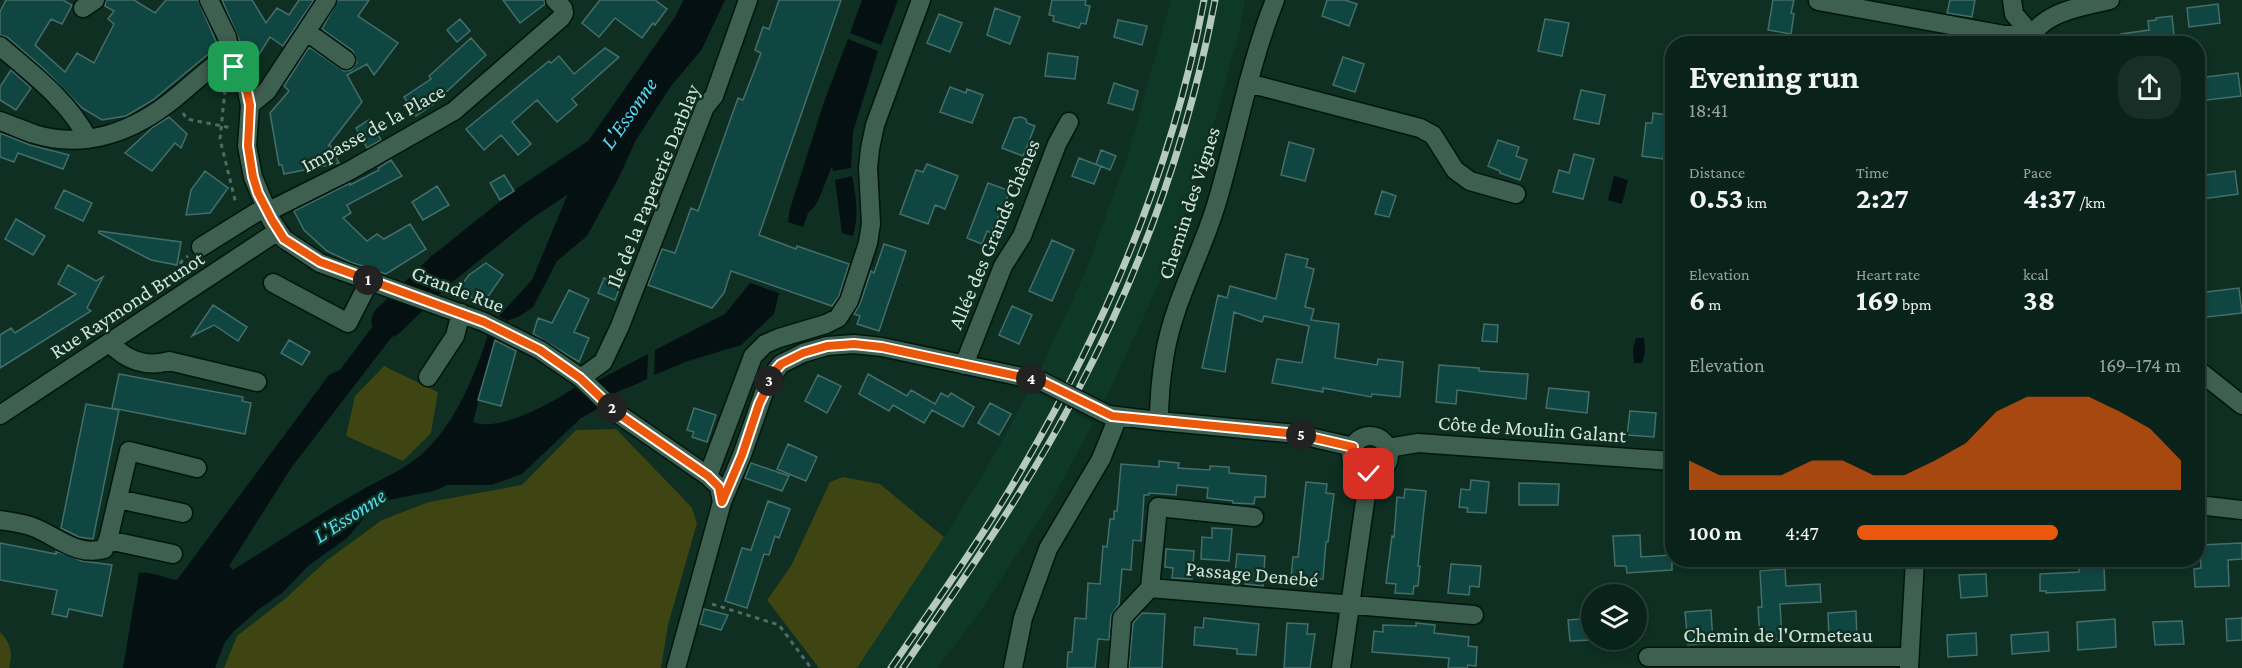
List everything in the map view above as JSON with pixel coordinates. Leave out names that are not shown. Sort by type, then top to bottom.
[{"type":"street","name":"Grande Rue","points":[[209,0],[227,37],[225,57],[234,67],[247,91],[250,105],[248,146],[258,193],[278,231],[295,248],[320,262],[425,299],[505,331],[562,364],[617,413],[708,476]]},
{"type":"street","points":[[250,105],[267,91],[327,0]]},
{"type":"street","name":"Impasse de la Place","points":[[266,209],[349,171],[454,111],[561,18],[564,13],[563,8],[555,0]]},
{"type":"street","name":"Ile de la Papeterie Darblay","points":[[580,378],[603,362],[620,326],[705,107],[714,96],[748,0]]},
{"type":"street","points":[[722,502],[719,487],[708,476],[753,356],[765,344],[838,318],[849,301],[868,243],[871,225],[868,168],[873,137],[921,0]]},
{"type":"street","name":"Chemin des Vignes","points":[[1159,422],[1160,384],[1165,351],[1216,205],[1248,83],[1275,0]]},
{"type":"street","points":[[2012,0],[2014,14],[2027,36]]},
{"type":"street","points":[[2032,36],[2052,16],[2110,0]]},
{"type":"street","points":[[1818,1],[2011,36]]},
{"type":"street","points":[[307,32],[346,60]]},
{"type":"street","points":[[0,46],[69,109],[88,139]]},
{"type":"street","points":[[0,121],[36,135],[60,139],[88,139],[114,133],[137,124],[173,99],[225,57]]},
{"type":"street","points":[[1248,83],[1420,128],[1433,135],[1455,170],[1470,181],[1516,194]]},
{"type":"street","name":"Allée des Grands Chênes","points":[[964,365],[1003,266],[1022,236],[1057,144],[1069,122]]},
{"type":"street","points":[[201,247],[266,209]]},
{"type":"street","name":"Rue Raymond Brunot","points":[[0,415],[278,231]]},
{"type":"street","points":[[273,283],[348,323],[370,280]]},
{"type":"street","points":[[428,377],[455,336],[461,313]]},
{"type":"street","points":[[110,343],[121,355],[136,362],[157,365],[169,361],[257,382]]},
{"type":"street","points":[[676,668],[694,599],[719,520],[722,502],[742,455],[768,381],[781,364],[803,353],[827,346],[854,344],[882,347],[1041,381],[1111,415],[1159,422],[1297,434],[1353,447]]},
{"type":"street","points":[[2205,376],[2242,405]]},
{"type":"street","points":[[1013,668],[1023,618],[1048,549],[1101,459],[1111,415]]},
{"type":"street","points":[[1364,436],[1374,436],[1383,441],[1388,448],[1389,457],[1384,468],[1375,473],[1362,472],[1354,465],[1351,454],[1353,447],[1364,436]]},
{"type":"street","name":"Côte de Moulin Galant","points":[[1388,448],[1418,443],[1665,461]]},
{"type":"street","points":[[0,520],[33,526],[60,542],[91,553],[104,549],[108,540],[129,451],[196,468]]},
{"type":"street","points":[[1341,668],[1369,474]]},
{"type":"street","points":[[118,499],[183,513]]},
{"type":"street","points":[[2205,506],[2242,510]]},
{"type":"street","points":[[1118,668],[1122,618],[1150,588],[1158,507],[1254,517]]},
{"type":"street","points":[[108,540],[173,554]]},
{"type":"street","name":"Chemin de l'Ormeteau","points":[[1648,657],[1909,663],[1914,567]]},
{"type":"street","name":"Passage Denebé","points":[[1150,588],[1474,615]]},
{"type":"path","points":[[225,57],[226,90],[220,139],[234,201],[243,221]]},
{"type":"path","points":[[173,99],[187,119],[221,127]]},
{"type":"path","points":[[694,599],[779,625],[811,668]]},
{"type":"shaded area","points":[[1171,0],[1245,0],[1240,29],[1209,142],[1171,258],[1103,404],[1040,370],[1085,273],[1128,155]]},
{"type":"shaded area","points":[[384,366],[438,392],[431,433],[403,461],[346,436],[355,396]]},
{"type":"shaded area","points":[[1030,389],[1093,423],[1050,504],[977,616],[937,668],[857,668],[944,537],[988,466]]},
{"type":"shaded area","points":[[616,429],[692,508],[697,523],[668,625],[661,668],[224,668],[237,636],[286,598],[326,561],[382,520],[429,502],[522,485],[576,430]]},
{"type":"shaded area","points":[[843,477],[880,484],[944,537],[857,668],[819,668],[767,600],[791,566],[830,482]]},
{"type":"shaded area","points":[[0,632],[10,648],[9,668],[0,668]]},
{"type":"water","points":[[702,0],[725,0],[702,49],[671,86],[636,140],[587,236],[557,261],[533,307],[507,321],[499,316],[532,280],[567,196],[617,131],[689,27]]},
{"type":"water","points":[[862,0],[898,0],[881,45],[850,33]]},
{"type":"water","points":[[848,39],[878,51],[853,132],[851,168],[833,171],[832,166],[820,196],[808,213],[803,227],[788,222],[790,209],[824,102]]},
{"type":"water","points":[[852,176],[856,206],[853,236],[842,233],[835,180]]},
{"type":"water","points":[[1614,176],[1628,180],[1622,204],[1608,200]]},
{"type":"water","points":[[750,283],[779,293],[774,314],[741,345],[688,361],[654,375],[655,350],[725,314]]},
{"type":"water","points":[[394,298],[414,308],[291,468],[229,566],[233,570],[329,509],[407,465],[423,453],[441,434],[458,408],[472,379],[488,335],[495,337],[473,422],[484,424],[511,420],[541,408],[575,387],[599,408],[581,418],[522,474],[491,485],[447,485],[434,491],[383,501],[373,507],[347,538],[308,566],[282,593],[234,631],[225,642],[215,668],[123,668],[139,573],[177,580],[329,375],[340,370]]},
{"type":"water","points":[[1636,338],[1644,338],[1645,352],[1642,363],[1634,363],[1633,350]]},
{"type":"water","points":[[648,354],[647,379],[611,395],[597,381]]},
{"type":"building","points":[[6,0],[63,0],[72,5],[62,24],[51,19],[35,45],[65,72],[77,53],[94,63],[114,24],[108,19],[114,11],[105,6],[106,0],[134,0],[155,13],[166,0],[198,0],[218,46],[153,100],[126,116],[102,120],[82,108],[44,69],[7,37],[0,35],[0,12]]},
{"type":"building","points":[[222,0],[252,0],[266,23],[277,8],[289,15],[299,0],[314,0],[283,46],[270,37],[251,67]]},
{"type":"building","points":[[338,0],[369,0],[358,16],[398,43],[374,75],[367,64],[347,75],[362,102],[328,146],[330,145],[339,163],[284,174],[282,165],[279,165],[270,113],[289,91],[284,86],[309,47],[344,71],[351,70],[357,62],[353,51],[322,29]]},
{"type":"building","points":[[503,0],[544,0],[545,4],[520,23]]},
{"type":"building","points":[[600,0],[655,0],[667,9],[642,38],[615,18],[599,37],[582,23]]},
{"type":"building","points":[[779,0],[841,0],[759,235],[796,249],[797,246],[849,264],[839,296],[832,306],[731,271],[724,293],[712,308],[648,285],[662,249],[675,253],[691,208],[698,211],[738,98],[743,100],[761,53],[755,50],[763,27],[769,29]]},
{"type":"building","points":[[1052,0],[1086,0],[1085,5],[1090,6],[1086,24],[1081,23],[1079,28],[1053,21],[1054,16],[1049,15]]},
{"type":"building","points":[[1327,0],[1345,0],[1357,4],[1349,26],[1322,16]]},
{"type":"building","points":[[1773,0],[1794,0],[1791,13],[1794,14],[1791,34],[1768,30]]},
{"type":"building","points":[[1950,0],[1975,0],[1972,17],[1947,13]]},
{"type":"building","points":[[2218,4],[2220,23],[2189,27],[2187,8]]},
{"type":"building","points":[[995,8],[1020,17],[1010,44],[987,35]]},
{"type":"building","points":[[939,14],[962,23],[950,52],[927,43]]},
{"type":"building","points":[[2172,16],[2174,36],[2121,36],[2121,34],[2149,30],[2148,21],[2156,20],[2156,18]]},
{"type":"building","points":[[460,19],[470,31],[457,42],[447,30]]},
{"type":"building","points":[[1545,19],[1569,23],[1562,56],[1538,51]]},
{"type":"building","points":[[1118,20],[1147,26],[1142,45],[1114,37]]},
{"type":"building","points":[[471,38],[486,55],[443,95],[444,97],[416,116],[404,97],[431,79],[429,76]]},
{"type":"building","points":[[605,48],[619,57],[572,99],[577,105],[557,122],[537,100],[512,122],[531,144],[518,155],[501,135],[484,150],[466,129],[549,61],[551,63],[559,56],[574,74]]},
{"type":"building","points":[[1048,53],[1078,57],[1075,79],[1045,76]]},
{"type":"building","points":[[1343,57],[1364,64],[1355,92],[1333,85]]},
{"type":"building","points":[[11,70],[31,88],[16,110],[0,100],[0,87]]},
{"type":"building","points":[[2238,73],[2241,96],[2205,100],[2205,77]]},
{"type":"building","points":[[1114,83],[1138,91],[1133,110],[1108,103]]},
{"type":"building","points":[[950,87],[966,93],[967,89],[983,95],[972,123],[940,112]]},
{"type":"building","points":[[1581,90],[1605,95],[1599,124],[1574,119]]},
{"type":"building","points":[[1653,113],[1665,115],[1663,159],[1642,156],[1646,123],[1652,123]]},
{"type":"building","points":[[169,117],[187,134],[181,148],[175,143],[152,171],[125,153],[153,127]]},
{"type":"building","points":[[1014,118],[1026,119],[1027,123],[1035,126],[1023,156],[1002,148]]},
{"type":"building","points":[[370,119],[381,140],[367,148],[356,128]]},
{"type":"building","points":[[0,133],[30,145],[69,155],[63,169],[18,153],[14,162],[0,157]]},
{"type":"building","points":[[1498,140],[1519,147],[1516,156],[1527,160],[1520,180],[1488,166]]},
{"type":"building","points":[[1289,142],[1314,149],[1305,181],[1281,175]]},
{"type":"building","points":[[1101,150],[1116,156],[1110,170],[1101,166],[1094,184],[1072,176],[1079,158],[1100,166],[1096,164]]},
{"type":"building","points":[[1574,154],[1594,159],[1583,199],[1553,192],[1559,170],[1569,173]]},
{"type":"building","points":[[391,160],[402,176],[347,205],[351,213],[343,218],[367,241],[377,234],[384,239],[410,224],[426,249],[386,274],[350,262],[327,251],[304,230],[294,211],[379,170],[378,168]]},
{"type":"building","points":[[927,164],[958,176],[945,209],[935,205],[928,224],[900,214],[916,170],[923,172]]},
{"type":"building","points":[[205,171],[228,188],[210,213],[186,215],[191,190]]},
{"type":"building","points":[[2235,171],[2238,194],[2205,199],[2205,175]]},
{"type":"building","points":[[504,175],[514,191],[500,200],[490,183]]},
{"type":"building","points":[[988,183],[1010,191],[991,233],[987,231],[982,244],[967,238]]},
{"type":"building","points":[[437,186],[449,205],[423,220],[412,202]]},
{"type":"building","points":[[64,190],[92,203],[83,221],[55,208]]},
{"type":"building","points":[[1382,191],[1396,196],[1389,217],[1375,214]]},
{"type":"building","points":[[16,219],[45,236],[33,255],[5,239]]},
{"type":"building","points":[[99,231],[181,242],[177,265],[151,260]]},
{"type":"building","points":[[1052,240],[1074,250],[1052,301],[1029,291]]},
{"type":"building","points":[[884,244],[906,251],[879,331],[857,324],[860,316],[854,314],[860,304],[871,271],[874,273]]},
{"type":"building","points":[[1286,254],[1308,259],[1306,267],[1314,269],[1305,307],[1314,309],[1311,320],[1339,324],[1335,358],[1377,365],[1378,359],[1403,362],[1400,397],[1372,394],[1371,397],[1323,388],[1323,392],[1272,383],[1277,359],[1302,363],[1309,326],[1264,316],[1262,322],[1234,312],[1225,372],[1202,368],[1218,295],[1227,298],[1230,286],[1276,299]]},
{"type":"building","points":[[486,263],[503,275],[482,305],[459,288],[469,275]]},
{"type":"building","points":[[68,265],[96,281],[103,277],[87,308],[91,311],[0,368],[0,335],[11,328],[15,333],[76,294],[58,284]]},
{"type":"building","points":[[604,278],[621,284],[615,300],[598,293]]},
{"type":"building","points":[[2239,288],[2242,313],[2205,317],[2205,292]]},
{"type":"building","points":[[569,290],[589,299],[574,332],[589,338],[579,362],[533,334],[538,318],[552,323]]},
{"type":"building","points":[[213,305],[247,327],[238,341],[214,325],[192,336]]},
{"type":"building","points":[[1012,306],[1032,315],[1019,344],[999,335]]},
{"type":"building","points":[[1484,324],[1498,325],[1497,342],[1482,341]]},
{"type":"building","points":[[289,340],[310,352],[302,365],[281,353]]},
{"type":"building","points":[[495,340],[516,351],[501,406],[478,400]]},
{"type":"building","points":[[1439,365],[1479,368],[1479,371],[1528,374],[1526,399],[1457,390],[1456,404],[1436,402]]},
{"type":"building","points":[[119,374],[243,397],[242,401],[251,403],[245,434],[112,408]]},
{"type":"building","points":[[868,374],[907,396],[911,390],[935,404],[941,393],[948,397],[951,393],[974,407],[963,427],[932,410],[924,423],[893,405],[889,411],[859,394]]},
{"type":"building","points":[[818,375],[841,386],[827,413],[805,401]]},
{"type":"building","points":[[1549,388],[1589,392],[1587,413],[1546,408]]},
{"type":"building","points":[[990,403],[1011,414],[999,435],[978,423]]},
{"type":"building","points":[[86,404],[119,410],[93,539],[79,537],[61,528]]},
{"type":"building","points":[[694,408],[716,415],[707,442],[692,437],[694,432],[687,430]]},
{"type":"building","points":[[1630,411],[1656,413],[1654,437],[1627,435]]},
{"type":"building","points":[[788,444],[817,457],[806,481],[777,469]]},
{"type":"building","points":[[1159,461],[1179,463],[1178,468],[1210,470],[1210,466],[1229,467],[1229,473],[1266,476],[1265,497],[1255,497],[1254,504],[1233,503],[1233,501],[1207,498],[1208,488],[1177,485],[1176,495],[1149,493],[1149,495],[1144,495],[1141,541],[1133,540],[1131,570],[1122,569],[1119,604],[1111,616],[1109,640],[1098,639],[1095,668],[1067,668],[1068,652],[1072,652],[1075,618],[1086,619],[1088,583],[1100,584],[1103,546],[1107,547],[1110,519],[1114,519],[1114,511],[1117,511],[1121,464],[1159,467]]},
{"type":"building","points":[[751,463],[789,476],[782,491],[745,478]]},
{"type":"building","points":[[1471,480],[1489,482],[1486,513],[1467,512],[1468,508],[1459,507],[1461,489],[1470,490]]},
{"type":"building","points":[[1306,482],[1327,484],[1326,493],[1334,494],[1323,579],[1313,579],[1313,587],[1294,585],[1295,577],[1291,577],[1293,557],[1298,557]]},
{"type":"building","points":[[1519,483],[1559,484],[1558,505],[1519,505]]},
{"type":"building","points":[[1405,489],[1426,491],[1418,586],[1414,586],[1413,594],[1395,593],[1396,584],[1386,583],[1392,536],[1394,537],[1397,497],[1404,498]]},
{"type":"building","points":[[768,501],[790,509],[779,538],[775,536],[769,555],[764,554],[747,608],[725,601],[742,548],[751,550]]},
{"type":"building","points":[[1212,528],[1232,529],[1229,561],[1201,559],[1202,537],[1212,538]]},
{"type":"building","points":[[1640,535],[1641,557],[1665,555],[1665,567],[1672,567],[1672,570],[1627,573],[1626,566],[1615,566],[1613,536]]},
{"type":"building","points":[[0,543],[56,554],[56,551],[82,561],[112,565],[102,616],[69,609],[67,617],[52,614],[57,590],[0,580]]},
{"type":"building","points":[[2242,543],[2242,559],[2228,560],[2229,586],[2195,587],[2194,569],[2205,567],[2205,545]]},
{"type":"building","points":[[1166,549],[1194,551],[1192,579],[1172,578],[1173,568],[1165,567]]},
{"type":"building","points":[[1237,554],[1265,556],[1263,586],[1245,584],[1246,576],[1235,575]]},
{"type":"building","points":[[1451,564],[1481,566],[1479,587],[1470,586],[1469,595],[1448,593]]},
{"type":"building","points":[[2079,567],[2104,567],[2105,590],[2046,593],[2046,591],[2040,591],[2040,574],[2079,572]]},
{"type":"building","points":[[1785,569],[1786,586],[1820,584],[1821,602],[1780,604],[1782,639],[1760,640],[1758,607],[1762,607],[1760,571]]},
{"type":"building","points":[[1986,574],[1987,596],[1961,598],[1959,575]]},
{"type":"building","points":[[704,609],[728,615],[721,630],[700,624]]},
{"type":"building","points":[[1711,610],[1713,643],[1688,645],[1685,612]]},
{"type":"building","points":[[1856,611],[1857,640],[1829,641],[1828,613]]},
{"type":"building","points":[[1142,613],[1165,614],[1162,668],[1129,668],[1133,623]]},
{"type":"building","points":[[1204,618],[1259,624],[1256,655],[1237,654],[1237,649],[1194,645],[1195,627],[1203,628]]},
{"type":"building","points":[[2242,618],[2242,640],[2227,641],[2226,619]]},
{"type":"building","points":[[1581,619],[1581,640],[1570,641],[1568,620]]},
{"type":"building","points":[[2115,619],[2116,647],[2078,650],[2077,622]]},
{"type":"building","points":[[2182,621],[2184,644],[2155,645],[2153,622]]},
{"type":"building","points":[[1287,623],[1308,624],[1307,634],[1315,634],[1310,668],[1284,668]]},
{"type":"building","points":[[1416,623],[1435,625],[1434,633],[1469,637],[1468,646],[1477,647],[1476,666],[1448,668],[1449,658],[1372,652],[1374,631],[1383,632],[1383,625],[1416,626]]},
{"type":"building","points":[[2048,632],[2049,651],[2012,654],[2011,635]]},
{"type":"building","points":[[1976,633],[1977,655],[1948,657],[1947,635]]},
{"type":"waterway","name":"L'Essonne","points":[[591,172],[600,153],[689,26],[702,0]]},
{"type":"waterway","points":[[388,321],[442,269],[522,205],[600,153]]},
{"type":"railway","points":[[891,668],[992,519],[1054,412],[1083,356],[1134,241],[1156,182],[1175,123],[1204,0]]},
{"type":"railway","points":[[903,668],[1016,498],[1058,428],[1101,345],[1161,201],[1192,102],[1215,0]]},
{"type":"route","points":[[234,67],[247,91],[250,105],[248,146],[253,177],[258,193],[284,239],[308,256],[332,268],[425,299],[484,322],[540,350],[580,378],[617,413],[708,476],[719,487],[722,502],[742,455],[768,381],[774,372],[781,364],[803,353],[827,346],[854,344],[882,347],[1041,381],[1112,416],[1297,434],[1353,447],[1351,454],[1354,465],[1362,472],[1369,474]]}]
